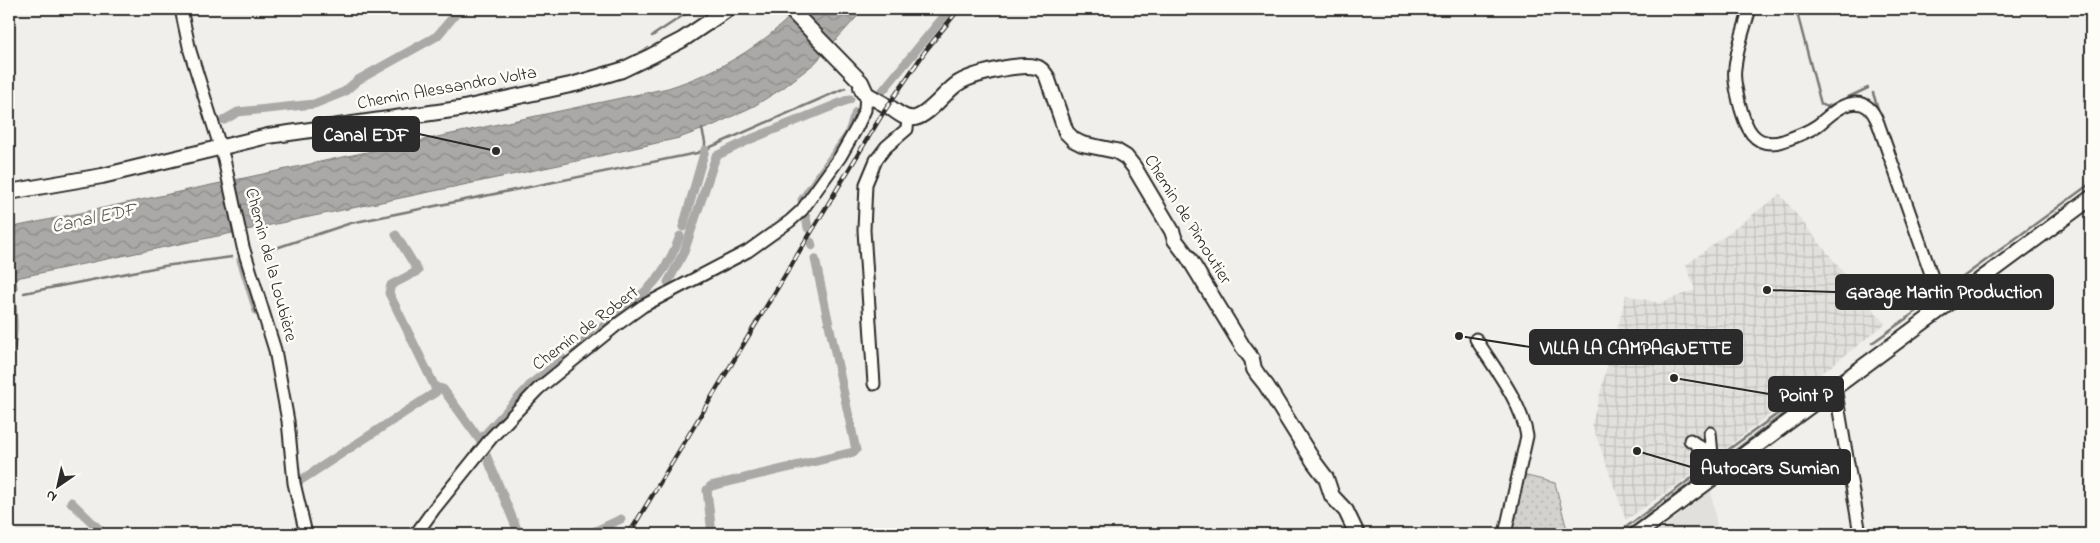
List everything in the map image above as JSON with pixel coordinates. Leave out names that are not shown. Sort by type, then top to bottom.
[{"type":"main road","name":"Chemin Alessandro Volta","points":[[9,192],[222,152],[268,136],[459,109],[581,83],[622,70],[651,56],[682,40],[728,9]]},
{"type":"main road","points":[[790,9],[864,86],[863,97],[888,106],[908,118]]},
{"type":"main road","name":"Chemin de Pimoutier","points":[[908,118],[914,119],[922,115],[956,84],[967,78],[991,71],[1034,66],[1043,71],[1047,77],[1062,123],[1070,136],[1082,144],[1122,154],[1134,167],[1172,231],[1175,240],[1188,257],[1242,347],[1247,350],[1258,375],[1326,478],[1328,490],[1346,511],[1357,534]]},
{"type":"main road","points":[[1637,534],[2091,198]]},
{"type":"street","name":"Chemin de la Loubière","points":[[181,9],[190,51],[222,152],[243,247],[276,352],[286,408],[294,482],[306,534]]},
{"type":"street","points":[[1750,9],[1734,74],[1742,114],[1751,133],[1757,139],[1764,142],[1780,142],[1810,130],[1847,104],[1860,103],[1870,108],[1878,122],[1943,308]]},
{"type":"street","name":"Chemin de Robert","points":[[416,534],[492,437],[538,389],[643,306],[740,256],[790,221],[802,210],[835,164],[861,119],[865,110],[863,97]]},
{"type":"street","points":[[874,384],[865,239],[866,184],[876,160],[886,147],[907,129],[908,118]]},
{"type":"street","points":[[1476,339],[1514,403],[1525,426],[1527,436],[1505,534]]},
{"type":"street","points":[[1835,388],[1860,534]]},
{"type":"street","points":[[1710,433],[1712,454],[1721,471]]},
{"type":"street","points":[[1690,440],[1712,454]]},
{"type":"shaded area","points":[[1780,194],[1885,324],[1705,465],[1626,520],[1592,424],[1626,295],[1659,303],[1695,290],[1686,265]]},
{"type":"shaded area","points":[[1523,475],[1555,483],[1568,534],[1509,534]]},
{"type":"shaded area","points":[[1711,490],[1718,534],[1655,534]]},
{"type":"water","name":"Canal EDF","points":[[797,9],[864,9],[815,63],[783,88],[754,106],[712,126],[679,138],[559,165],[16,278],[16,339],[9,366],[9,228],[668,88],[686,82],[738,57],[769,35]]},
{"type":"waterway","points":[[224,120],[238,112],[314,104],[344,92],[358,80],[437,36],[460,9]]},
{"type":"waterway","points":[[652,36],[693,9]]},
{"type":"waterway","points":[[880,94],[950,9]]},
{"type":"waterway","points":[[1796,9],[1821,104],[1827,107],[1868,88]]},
{"type":"waterway","points":[[832,42],[845,56]]},
{"type":"waterway","points":[[267,251],[351,223],[697,153],[845,88]]},
{"type":"waterway","points":[[1873,93],[1880,115]]},
{"type":"waterway","points":[[668,282],[684,252],[716,156],[751,139],[850,99]]},
{"type":"waterway","points":[[802,200],[848,135],[856,112]]},
{"type":"waterway","points":[[702,129],[705,150]]},
{"type":"waterway","points":[[683,227],[705,150]]},
{"type":"waterway","points":[[1933,264],[1944,291],[2091,183]]},
{"type":"waterway","points":[[1948,294],[2091,189]]},
{"type":"waterway","points":[[806,217],[808,228]]},
{"type":"waterway","points":[[396,235],[418,271],[391,285],[389,293],[435,387],[443,389],[480,440]]},
{"type":"waterway","points":[[600,329],[637,299],[657,279],[673,253],[680,236]]},
{"type":"waterway","points":[[811,242],[812,246]]},
{"type":"waterway","points":[[24,293],[164,266],[232,257]]},
{"type":"waterway","points":[[712,534],[707,490],[711,486],[856,450],[815,259]]},
{"type":"waterway","points":[[241,260],[257,311]]},
{"type":"waterway","points":[[1872,343],[1935,298]]},
{"type":"waterway","points":[[574,350],[593,335]]},
{"type":"waterway","points":[[480,440],[532,383],[563,359]]},
{"type":"waterway","points":[[1720,462],[1812,392],[1816,385]]},
{"type":"waterway","points":[[298,482],[436,392],[435,387]]},
{"type":"waterway","points":[[1721,455],[1813,388]]},
{"type":"waterway","points":[[484,450],[519,534]]},
{"type":"waterway","points":[[1617,534],[1709,465]]},
{"type":"waterway","points":[[1623,534],[1715,465]]},
{"type":"waterway","points":[[71,502],[104,534]]},
{"type":"waterway","points":[[589,534],[621,519]]},
{"type":"railway","points":[[629,534],[883,113],[926,50],[959,9]]},
{"type":"place","name":"Canal EDF","points":[[496,151]]},
{"type":"place","name":"Garage Martin Production","points":[[1767,290]]},
{"type":"place","name":"VILLA LA CAMPAGNETTE","points":[[1459,336]]},
{"type":"place","name":"Point P","points":[[1674,378]]},
{"type":"place","name":"Autocars Sumian","points":[[1637,451]]}]
